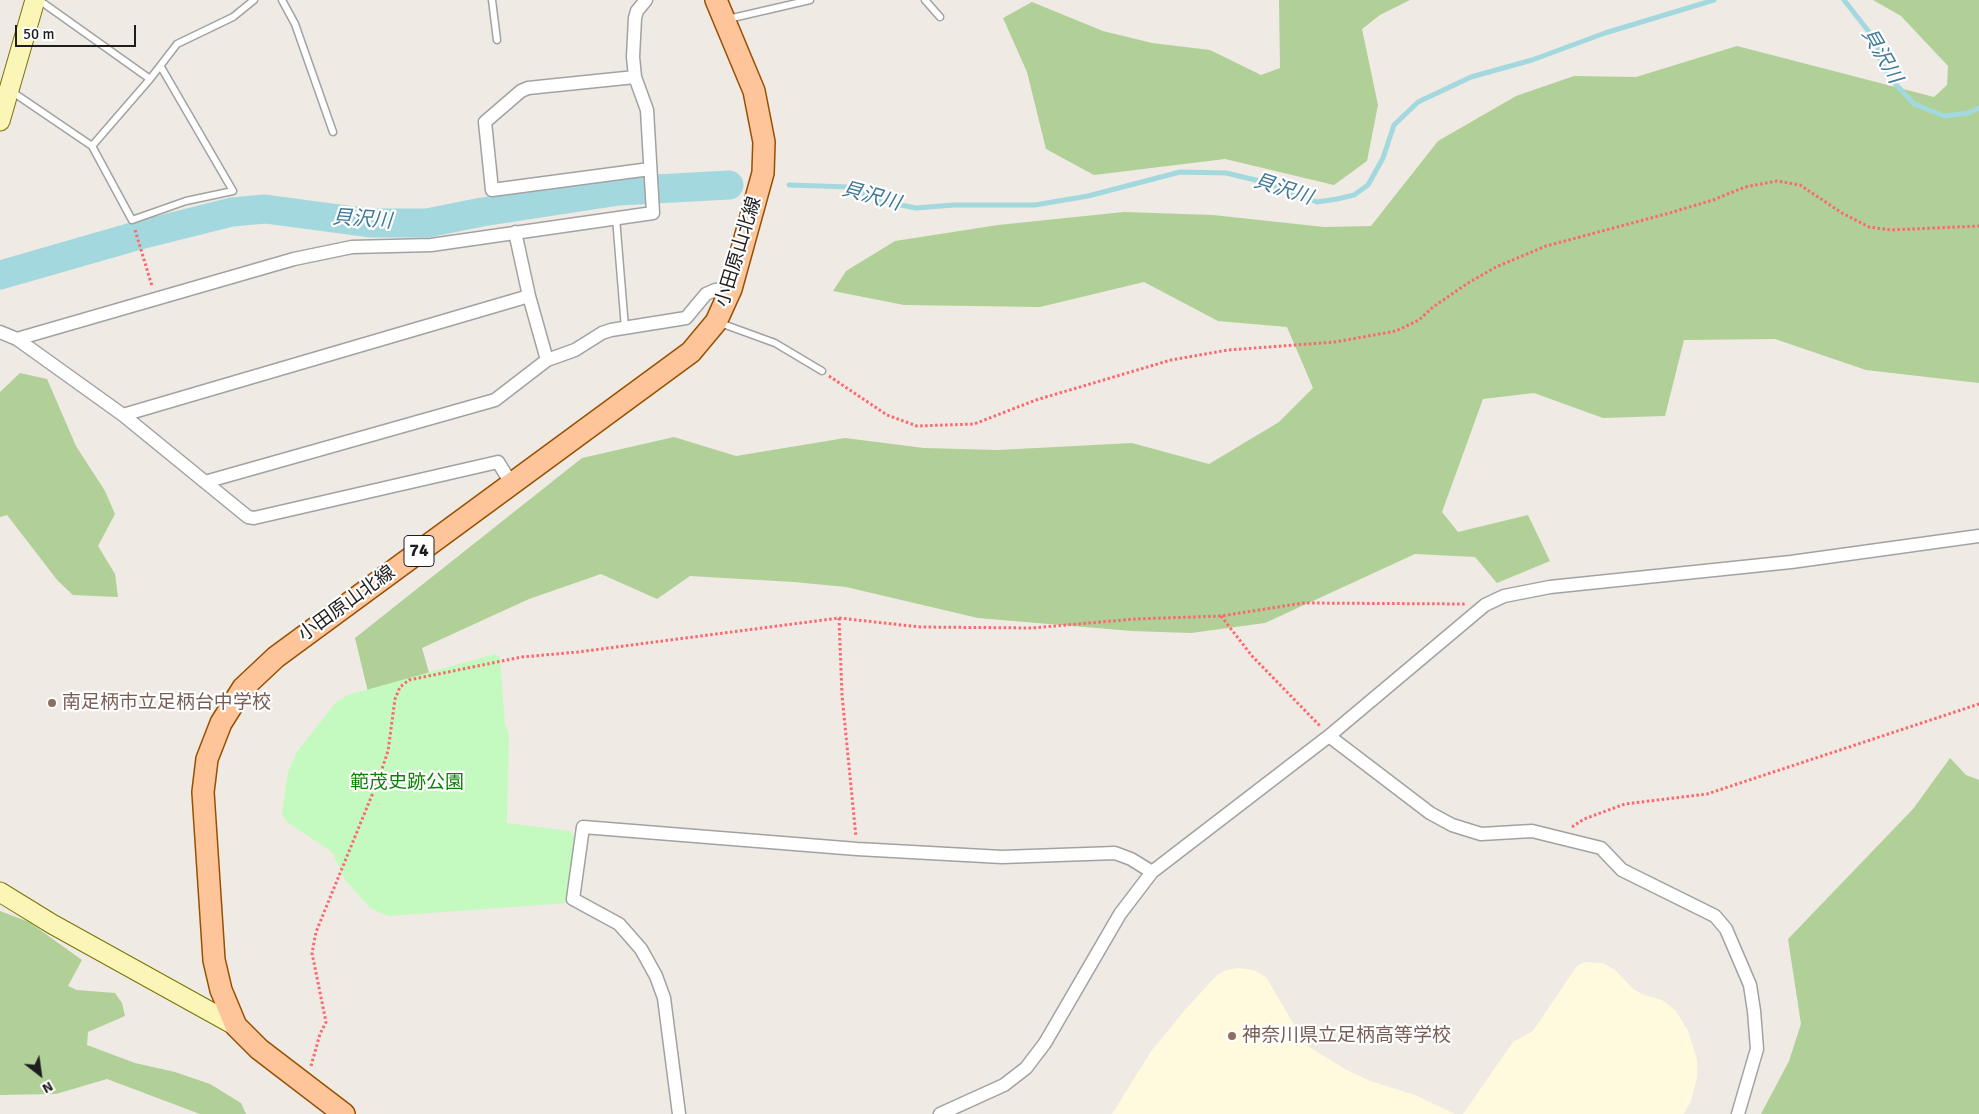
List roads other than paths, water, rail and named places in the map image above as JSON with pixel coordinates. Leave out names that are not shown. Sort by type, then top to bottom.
[{"type":"main road","name":"小田原山北線","points":[[344,1114],[258,1049],[236,1026],[221,990],[214,960],[203,792],[207,759],[221,723],[243,688],[276,656],[691,352],[716,322],[731,289],[763,173],[764,142],[754,91],[716,0]]},
{"type":"street","points":[[0,121],[34,0]]},
{"type":"street","points":[[18,339],[294,259],[352,246],[431,245],[653,213],[647,110],[635,77],[633,57],[635,18],[637,11],[646,0]]},
{"type":"street","points":[[635,77],[528,88],[521,91],[484,122],[492,190],[650,169]]},
{"type":"street","points":[[515,232],[529,296],[548,360]]},
{"type":"street","points":[[205,482],[495,400],[548,360],[576,350],[606,332],[686,318],[706,294],[714,290],[731,289]]},
{"type":"street","points":[[123,415],[529,296]]},
{"type":"street","points":[[0,332],[18,339],[123,415],[248,517],[254,518],[498,462],[511,483]]},
{"type":"street","points":[[940,1114],[1004,1085],[1026,1068],[1045,1043],[1120,914],[1152,872],[1330,736],[1485,604],[1504,596],[1550,587],[1791,562],[1979,536]]},
{"type":"street","points":[[1330,736],[1430,813],[1452,825],[1481,834],[1532,832],[1601,848],[1622,870],[1715,916],[1726,929],[1750,985],[1757,1049],[1738,1114]]},
{"type":"street","points":[[679,1114],[664,998],[656,976],[641,949],[619,924],[573,899],[583,827],[857,849],[1002,857],[1115,854],[1131,859],[1152,872]]},
{"type":"street","points":[[0,892],[52,924],[236,1026]]},
{"type":"lane","points":[[39,0],[150,79]]},
{"type":"lane","points":[[92,146],[161,67],[177,44],[233,16],[254,0]]},
{"type":"lane","points":[[282,0],[295,24],[333,132]]},
{"type":"lane","points":[[492,0],[497,40]]},
{"type":"lane","points":[[725,20],[810,0]]},
{"type":"lane","points":[[925,0],[940,17]]},
{"type":"lane","points":[[8,89],[92,146],[132,220],[186,201],[233,191],[161,67]]},
{"type":"lane","points":[[616,218],[625,328]]},
{"type":"lane","points":[[716,322],[775,343],[822,371]]},
{"type":"waterway","name":"貝沢川","points":[[789,185],[849,187],[881,201],[916,208],[954,205],[1035,205],[1088,196],[1180,172],[1226,173],[1260,181],[1317,202],[1337,199],[1354,195],[1368,185],[1383,158],[1394,125],[1418,102],[1471,77],[1532,60],[1605,33],[1714,0]]},
{"type":"waterway","name":"貝沢川","points":[[1844,0],[1877,42],[1881,62],[1891,79],[1914,104],[1944,116],[1968,113],[1979,108]]},
{"type":"waterway","name":"貝沢川","points":[[0,275],[136,236],[232,212],[265,209],[370,223],[427,223],[482,212],[619,191],[729,185]]},
{"type":"place","name":"南足柄市立足柄台中学校","points":[[52,703]]},
{"type":"place","name":"神奈川県立足柄高等学校","points":[[1232,1036]]},
{"type":"park label","name":"範茂史跡公園","points":[[407,783]]}]
